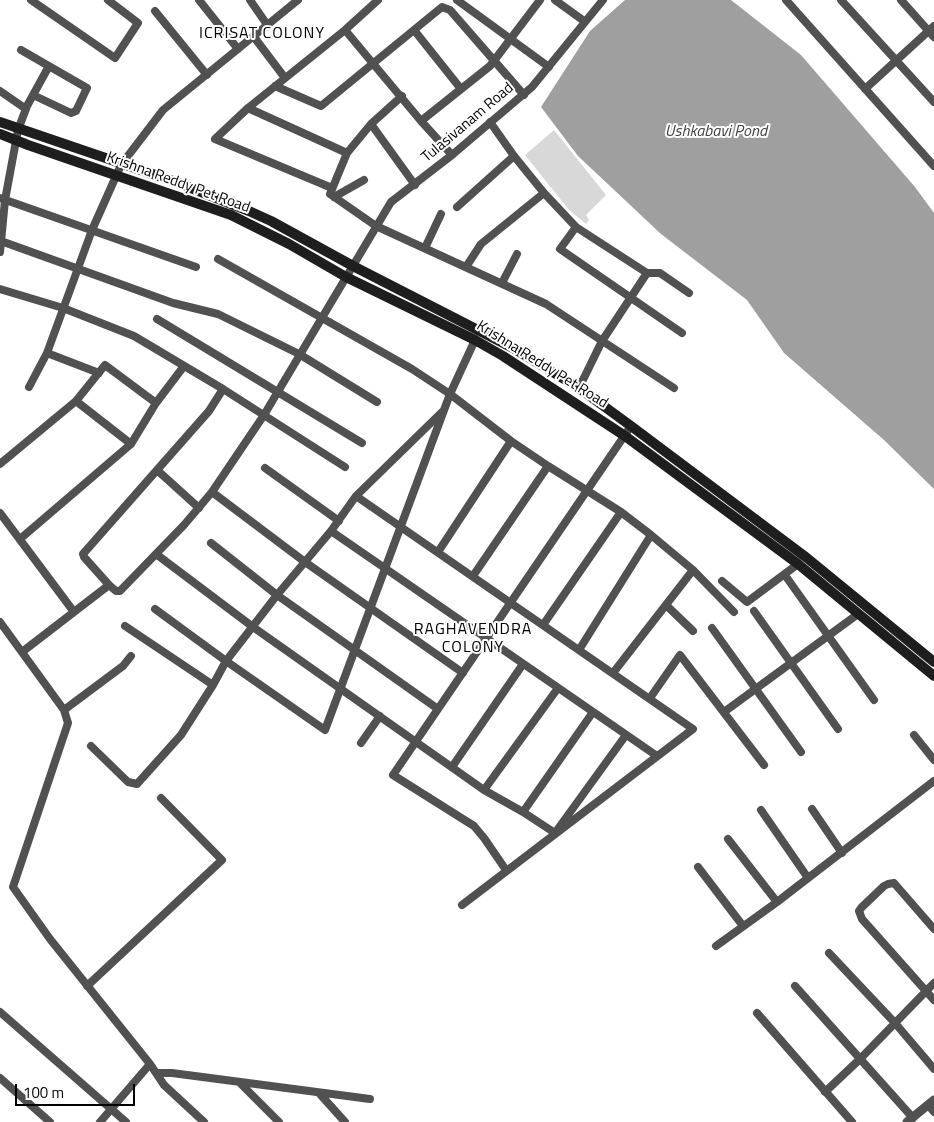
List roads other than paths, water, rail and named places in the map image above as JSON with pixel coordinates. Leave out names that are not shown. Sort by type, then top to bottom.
[{"type":"main road","name":"Krishna Reddy Pet Road","points":[[0,122],[18,130],[176,182],[249,211],[513,348],[579,388],[631,426],[807,558],[934,662]]},
{"type":"main road","name":"Krishna Reddy Pet Road","points":[[0,134],[15,141],[231,215],[289,244],[346,277],[504,356],[625,436],[798,564],[934,676]]},
{"type":"street","points":[[31,0],[115,58],[138,23],[108,0]]},
{"type":"street","points":[[198,0],[238,49]]},
{"type":"street","points":[[250,0],[268,26]]},
{"type":"street","points":[[29,387],[47,354],[77,268],[121,164],[163,110],[298,0]]},
{"type":"street","points":[[363,0],[370,7]]},
{"type":"street","points":[[332,188],[215,139],[248,108],[345,30],[378,0]]},
{"type":"street","points":[[457,0],[549,67]]},
{"type":"street","points":[[421,121],[490,66],[540,0]]},
{"type":"street","points":[[555,0],[584,21]]},
{"type":"street","name":"Tulasivanam Road","points":[[110,585],[116,591],[120,591],[212,492],[264,415],[391,202],[415,185],[524,95],[603,0]]},
{"type":"street","points":[[786,0],[934,166]]},
{"type":"street","points":[[841,0],[934,102]]},
{"type":"street","points":[[865,89],[896,60],[932,31],[901,0]]},
{"type":"street","points":[[275,86],[321,106],[442,7],[450,10],[524,95]]},
{"type":"street","points":[[155,11],[207,75]]},
{"type":"street","points":[[345,30],[452,155]]},
{"type":"street","points":[[414,30],[462,88]]},
{"type":"street","points":[[254,37],[285,78]]},
{"type":"street","points":[[21,50],[86,86],[87,90],[76,111],[71,114],[33,95]]},
{"type":"street","points":[[0,252],[3,199],[15,141],[26,109],[49,66]]},
{"type":"street","points":[[0,90],[26,109]]},
{"type":"street","points":[[402,96],[371,124],[347,153],[330,194],[376,226],[546,304],[674,388]]},
{"type":"street","points":[[248,108],[347,153]]},
{"type":"street","points":[[490,122],[544,193],[576,227],[647,273],[660,273],[689,293]]},
{"type":"street","points":[[371,124],[415,185]]},
{"type":"street","points":[[457,207],[514,156]]},
{"type":"street","points":[[334,197],[364,180]]},
{"type":"street","points":[[466,267],[481,244],[544,193]]},
{"type":"street","points":[[3,199],[196,267]]},
{"type":"street","points":[[425,248],[441,214]]},
{"type":"street","points":[[576,227],[560,249],[682,333]]},
{"type":"street","points":[[1,241],[173,303],[218,314],[299,354],[377,402]]},
{"type":"street","points":[[502,283],[517,254]]},
{"type":"street","points":[[218,259],[412,369],[450,394],[511,441],[621,512],[651,534],[693,570],[734,612]]},
{"type":"street","points":[[579,388],[602,341],[647,273]]},
{"type":"street","points":[[0,289],[63,308],[134,336],[223,389],[344,466]]},
{"type":"street","points":[[157,319],[362,443]]},
{"type":"street","points":[[155,609],[226,662],[325,730],[450,394],[475,340]]},
{"type":"street","points":[[47,354],[99,373]]},
{"type":"street","points":[[0,464],[76,401],[105,365],[156,404]]},
{"type":"street","points":[[20,539],[131,444],[156,404],[184,366]]},
{"type":"street","points":[[22,652],[110,585],[83,554],[209,411],[223,389]]},
{"type":"street","points":[[76,401],[131,444]]},
{"type":"street","points":[[91,746],[128,782],[137,784],[181,735],[213,686],[226,662],[277,595],[339,521],[356,496],[444,410]]},
{"type":"street","points":[[506,870],[474,826],[393,775],[631,426]]},
{"type":"street","points":[[438,552],[511,441]]},
{"type":"street","points":[[473,576],[548,466]]},
{"type":"street","points":[[266,468],[339,521]]},
{"type":"street","points":[[157,470],[199,508]]},
{"type":"street","points":[[212,492],[306,562],[463,673]]},
{"type":"street","points":[[356,496],[693,728],[462,905]]},
{"type":"street","points":[[543,625],[621,512]]},
{"type":"street","points":[[0,513],[74,612]]},
{"type":"street","points":[[331,531],[657,756]]},
{"type":"street","points":[[579,650],[651,534]]},
{"type":"street","points":[[210,543],[277,595],[438,709]]},
{"type":"street","points":[[156,554],[253,627],[484,790],[523,812],[554,833]]},
{"type":"street","points":[[722,581],[747,602],[798,564]]},
{"type":"street","points":[[613,673],[693,570]]},
{"type":"street","points":[[787,578],[874,700]]},
{"type":"street","points":[[666,605],[693,632]]},
{"type":"street","points":[[754,611],[838,729]]},
{"type":"street","points":[[724,712],[858,614]]},
{"type":"street","points":[[0,622],[64,710],[68,726],[13,887],[50,939],[150,1064],[164,1085],[204,1122]]},
{"type":"street","points":[[125,626],[213,686]]},
{"type":"street","points":[[712,628],[801,752]]},
{"type":"street","points":[[650,698],[680,654],[764,765]]},
{"type":"street","points":[[64,710],[123,666],[131,656]]},
{"type":"street","points":[[452,767],[523,664]]},
{"type":"street","points":[[484,790],[558,688]]},
{"type":"street","points":[[523,812],[594,712]]},
{"type":"street","points":[[361,743],[380,716]]},
{"type":"street","points":[[554,833],[626,735]]},
{"type":"street","points":[[914,735],[934,760]]},
{"type":"street","points":[[716,946],[842,853],[934,781]]},
{"type":"street","points":[[87,986],[222,860],[161,798]]},
{"type":"street","points":[[812,809],[842,853]]},
{"type":"street","points":[[760,810],[808,878]]},
{"type":"street","points":[[728,839],[777,902]]},
{"type":"street","points":[[698,867],[743,926]]},
{"type":"street","points":[[934,929],[894,883],[884,886],[860,909],[859,914],[862,919],[934,1000]]},
{"type":"street","points":[[829,953],[895,1023],[934,1069]]},
{"type":"street","points":[[825,1092],[934,983]]},
{"type":"street","points":[[795,986],[860,1059],[910,1120],[932,1106]]},
{"type":"street","points":[[0,1012],[126,1122]]},
{"type":"street","points":[[757,1013],[852,1122]]},
{"type":"street","points":[[100,1122],[150,1064]]},
{"type":"street","points":[[157,1074],[172,1073],[370,1099]]},
{"type":"street","points":[[0,1078],[50,1122]]},
{"type":"street","points":[[239,1082],[279,1122]]},
{"type":"street","points":[[319,1093],[345,1122]]},
{"type":"water","name":"Ushkabavi Pond","points":[[625,0],[731,0],[801,55],[915,187],[934,213],[934,489],[884,440],[784,353],[747,300],[661,234],[578,156],[541,107],[590,31]]},
{"type":"district","name":"ICRISAT COLONY","points":[[262,34]]},
{"type":"district","name":"RAGHAVENDRA COLONY","points":[[473,639]]}]
